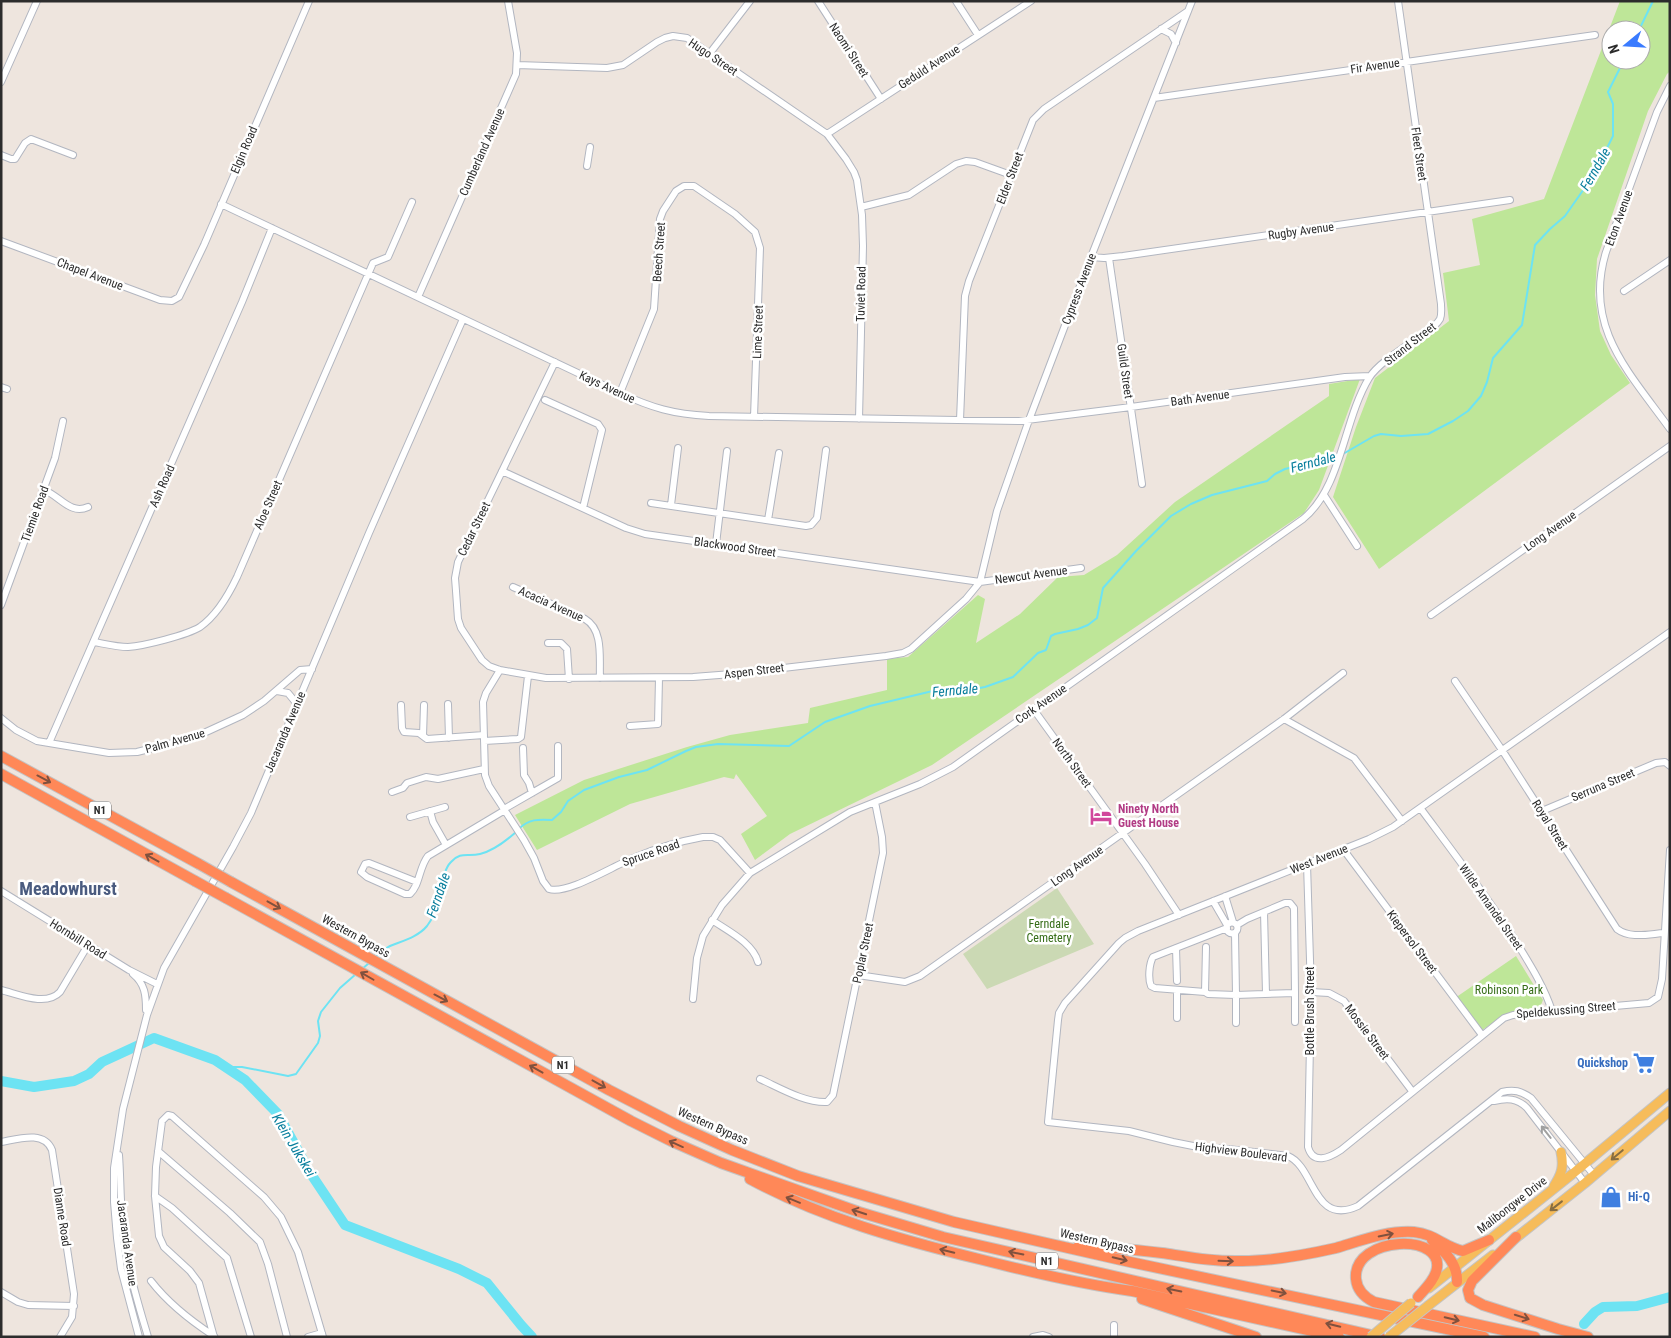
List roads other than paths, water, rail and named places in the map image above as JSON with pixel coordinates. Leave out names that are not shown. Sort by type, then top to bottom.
[{"type":"highway","name":"Western Bypass","points":[[1,756],[609,1090],[679,1126],[732,1150],[798,1176],[954,1222],[1484,1337]]},
{"type":"highway","name":"N1","points":[[1,774],[631,1121],[721,1163],[859,1212],[943,1238],[1380,1337]]},
{"type":"highway","points":[[721,1163],[770,1190],[886,1235],[1011,1267],[1103,1287],[1256,1337]]},
{"type":"highway","points":[[1038,1241],[1132,1249],[1216,1261],[1242,1262],[1304,1255],[1384,1235],[1406,1232],[1417,1232],[1435,1237],[1451,1247],[1463,1251],[1488,1240]]},
{"type":"highway","points":[[1426,1235],[1440,1247],[1455,1267],[1457,1282]]},
{"type":"highway","points":[[1516,1237],[1472,1280],[1468,1290],[1470,1298],[1483,1305],[1588,1337]]},
{"type":"highway","points":[[1414,1300],[1433,1278],[1437,1269],[1434,1257],[1424,1247],[1408,1244],[1388,1246],[1372,1252],[1360,1262],[1356,1275],[1358,1286],[1365,1297],[1374,1302],[1535,1337]]},
{"type":"highway","points":[[1103,1287],[1132,1290],[1339,1337]]},
{"type":"main road","name":"Malibongwe Drive","points":[[1370,1337],[1670,1093]]},
{"type":"main road","points":[[1389,1337],[1594,1176],[1669,1112]]},
{"type":"main road","points":[[1550,1192],[1563,1170],[1564,1162],[1561,1152]]},
{"type":"street","points":[[1,82],[37,1]]},
{"type":"street","name":"Elgin Road","points":[[179,297],[204,245],[309,1]]},
{"type":"street","name":"Cumberland Avenue","points":[[418,297],[513,80],[517,65],[517,53],[508,1]]},
{"type":"street","points":[[710,53],[750,1]]},
{"type":"street","name":"Naomi Street","points":[[818,1],[881,99]]},
{"type":"street","points":[[956,1],[978,35]]},
{"type":"street","name":"Geduld Avenue","points":[[827,134],[1031,1]]},
{"type":"street","name":"Cypress Avenue","points":[[980,582],[997,511],[1029,420],[1192,1]]},
{"type":"street","name":"Fleet Street","points":[[1398,1],[1441,308]]},
{"type":"street","name":"Elder Street","points":[[960,420],[965,296],[969,280],[1031,124],[1037,115],[1188,11]]},
{"type":"street","points":[[1161,29],[1171,34],[1176,43]]},
{"type":"street","name":"Fir Avenue","points":[[1154,98],[1595,35]]},
{"type":"street","name":"Hugo Street","points":[[517,65],[617,67],[627,63],[657,42],[673,36],[687,38],[827,134],[853,170]]},
{"type":"street","name":"Eton Avenue","points":[[1670,86],[1657,112],[1606,252],[1602,267],[1600,291],[1601,309],[1607,332],[1616,353],[1670,429]]},
{"type":"street","points":[[1,155],[15,159],[25,144],[31,140],[73,155]]},
{"type":"street","points":[[587,166],[590,147]]},
{"type":"street","points":[[861,207],[909,195],[956,164],[966,161],[975,162],[1011,175]]},
{"type":"street","name":"Tuviet Road","points":[[853,170],[857,180],[861,207],[863,246],[859,419]]},
{"type":"street","name":"Beech Street","points":[[620,393],[654,309],[660,219],[676,191],[684,186],[694,186],[728,208],[751,227],[758,237],[760,248]]},
{"type":"street","name":"Rugby Avenue","points":[[1091,257],[1109,258],[1510,200]]},
{"type":"street","points":[[368,274],[373,263],[388,257],[412,202]]},
{"type":"street","name":"Kays Avenue","points":[[221,204],[620,393],[646,405],[676,414],[859,419],[1029,420]]},
{"type":"street","name":"Ash Road","points":[[49,744],[246,294],[272,228]]},
{"type":"street","name":"Chapel Avenue","points":[[1,240],[160,300],[172,301],[179,297]]},
{"type":"street","name":"Lime Street","points":[[754,417],[760,248]]},
{"type":"street","name":"Guild Street","points":[[1109,258],[1142,484]]},
{"type":"street","points":[[1624,292],[1670,260]]},
{"type":"street","name":"Aloe Street","points":[[94,642],[111,646],[129,646],[185,633],[203,624],[224,602],[237,578],[368,274]]},
{"type":"street","name":"Strand Street","points":[[1370,376],[1393,356],[1434,327],[1440,319],[1441,308]]},
{"type":"street","name":"Jacaranda Avenue","points":[[139,1337],[123,1277],[116,1238],[113,1186],[123,1109],[147,1015],[170,955],[245,825],[369,533],[463,319]]},
{"type":"street","name":"Cedar Street","points":[[500,670],[489,666],[482,660],[461,628],[455,578],[460,555],[555,362]]},
{"type":"street","name":"Bath Avenue","points":[[1029,420],[1345,377],[1370,376]]},
{"type":"street","name":"Cork Avenue","points":[[693,999],[699,949],[703,936],[729,896],[750,874],[842,817],[943,773],[1303,519],[1313,510],[1324,495],[1342,449],[1352,416],[1370,376]]},
{"type":"street","points":[[545,400],[598,424],[602,430],[583,508]]},
{"type":"street","name":"Tiemie Road","points":[[1,605],[58,449],[63,421]]},
{"type":"street","name":"Long Avenue","points":[[1431,616],[1670,446]]},
{"type":"street","points":[[670,506],[678,448]]},
{"type":"street","points":[[651,503],[806,526],[814,523],[817,518],[826,450]]},
{"type":"street","points":[[716,544],[718,512],[727,451]]},
{"type":"street","points":[[768,520],[779,452]]},
{"type":"street","name":"Blackwood Street","points":[[502,471],[638,533],[980,582]]},
{"type":"street","points":[[44,490],[55,494],[71,508],[82,509],[88,507]]},
{"type":"street","points":[[1324,495],[1357,546]]},
{"type":"street","name":"Newcut Avenue","points":[[980,582],[1081,568]]},
{"type":"street","name":"Aspen Street","points":[[500,670],[528,676],[659,678],[732,674],[904,653],[966,599],[980,582]]},
{"type":"street","name":"Acacia Avenue","points":[[513,587],[592,623],[597,635],[600,678]]},
{"type":"street","name":"West Avenue","points":[[1048,1122],[1058,1020],[1062,1008],[1125,938],[1138,931],[1385,832],[1670,632]]},
{"type":"street","points":[[548,643],[561,643],[567,649],[570,678]]},
{"type":"street","name":"Palm Avenue","points":[[1,718],[27,737],[49,744],[120,754],[137,752],[199,736],[257,707],[302,670],[312,669]]},
{"type":"street","points":[[500,670],[485,697],[483,708],[484,769],[489,786],[504,809]]},
{"type":"street","name":"Long Avenue","points":[[858,975],[905,982],[920,976],[1284,719],[1343,673]]},
{"type":"street","points":[[401,705],[402,728],[404,732],[420,733],[427,739],[518,739],[521,737],[528,676]]},
{"type":"street","points":[[630,726],[658,724],[659,678]]},
{"type":"street","name":"Royal Street","points":[[1455,681],[1542,811],[1617,929],[1629,935],[1664,932]]},
{"type":"street","points":[[277,691],[288,693],[297,704]]},
{"type":"street","points":[[424,704],[424,736]]},
{"type":"street","points":[[448,704],[449,738]]},
{"type":"street","name":"North Street","points":[[1034,710],[1179,915]]},
{"type":"street","points":[[1284,719],[1354,758],[1402,821]]},
{"type":"street","points":[[418,882],[369,863],[365,864],[362,870],[364,876],[405,894],[410,894],[418,882],[428,856],[558,778],[558,746]]},
{"type":"street","points":[[523,748],[524,775],[530,783],[532,793]]},
{"type":"street","name":"Serruna Street","points":[[1542,811],[1656,763],[1667,764]]},
{"type":"street","points":[[392,792],[403,788],[407,783],[426,777],[438,780],[484,769]]},
{"type":"street","name":"Poplar Street","points":[[760,1079],[796,1095],[819,1102],[828,1102],[833,1095],[883,853],[875,802]]},
{"type":"street","points":[[410,817],[445,808]]},
{"type":"street","name":"Spruce Road","points":[[504,809],[534,858],[544,884],[554,890],[574,885],[644,853],[704,837],[720,840],[750,874]]},
{"type":"street","name":"Wilde Amandel Street","points":[[1420,809],[1487,898],[1504,924],[1541,984],[1552,1011]]},
{"type":"street","points":[[430,811],[433,822],[446,845]]},
{"type":"street","name":"Kiepersol Street","points":[[1343,849],[1482,1035]]},
{"type":"street","name":"Speldekussing Street","points":[[1314,1157],[1325,1158],[1334,1154],[1504,1018],[1512,1015],[1648,1003],[1654,1000],[1660,993],[1662,979],[1670,850]]},
{"type":"street","name":"Bottle Brush Street","points":[[1307,864],[1311,992],[1308,1147],[1314,1157]]},
{"type":"street","name":"Hornbill Road","points":[[1,891],[128,970],[158,984]]},
{"type":"street","points":[[1225,896],[1231,925]]},
{"type":"street","points":[[1213,901],[1231,925],[1238,930],[1236,933],[1236,1023]]},
{"type":"street","points":[[1295,993],[1236,995],[1155,988],[1149,983],[1152,958],[1288,902],[1294,908],[1296,1022]]},
{"type":"street","points":[[1264,912],[1266,994]]},
{"type":"street","points":[[712,920],[749,947],[755,953],[758,962]]},
{"type":"street","points":[[1,990],[41,1000],[53,998],[60,992],[88,945]]},
{"type":"street","points":[[1205,992],[1206,947]]},
{"type":"street","points":[[1176,948],[1177,981]]},
{"type":"street","points":[[128,970],[137,977],[144,988],[147,1015]]},
{"type":"street","points":[[1177,990],[1177,1018]]},
{"type":"street","name":"Mossie Street","points":[[1311,992],[1329,993],[1344,1001],[1412,1091]]},
{"type":"street","name":"Highview Boulevard","points":[[1048,1122],[1128,1131],[1198,1147],[1228,1148],[1288,1156],[1294,1158],[1324,1204],[1344,1211],[1358,1206],[1502,1092],[1510,1090],[1523,1092],[1531,1098],[1594,1176]]},
{"type":"street","points":[[1493,1101],[1504,1098],[1521,1102],[1585,1183]]},
{"type":"street","points":[[214,1337],[199,1283],[190,1271],[161,1242],[157,1224],[155,1196],[158,1151],[162,1120],[170,1115],[274,1207],[285,1224],[298,1252],[322,1335],[308,1337]]},
{"type":"street","name":"Dianne Road","points":[[1,1142],[35,1137],[45,1140],[50,1146],[73,1288],[74,1306],[70,1320],[60,1337]]},
{"type":"street","name":"Jacaranda Avenue","points":[[118,1147],[120,1204],[124,1237],[133,1288],[148,1337]]},
{"type":"street","points":[[158,1151],[230,1213],[260,1242],[268,1264],[287,1337]]},
{"type":"street","points":[[155,1196],[172,1208],[227,1258],[251,1337]]},
{"type":"street","points":[[151,1281],[159,1291],[197,1326],[214,1337]]},
{"type":"street","points":[[1,1292],[18,1302],[28,1305],[74,1306]]},
{"type":"street","points":[[1114,1325],[1114,1337]]},
{"type":"street","points":[[1033,1337],[1043,1335],[1049,1337]]},
{"type":"waterway","name":"Ferndale","points":[[1644,20],[1653,1]]},
{"type":"waterway","name":"Ferndale","points":[[1343,454],[1381,434],[1401,436],[1428,434],[1468,411],[1481,396],[1487,382],[1493,358],[1522,325],[1535,245],[1565,216],[1593,176],[1613,136],[1613,104],[1608,92],[1619,70]]},
{"type":"waterway","name":"Ferndale","points":[[519,829],[526,823],[534,820],[552,820],[561,812],[568,801],[584,790],[619,777],[647,770],[696,747],[718,744],[789,746],[825,722],[870,706],[941,689],[963,691],[985,687],[1013,677],[1038,653],[1046,650],[1051,636],[1078,629],[1088,625],[1097,618],[1103,588],[1171,516],[1191,504],[1212,495],[1267,481],[1285,469],[1339,456]]},
{"type":"waterway","name":"Ferndale","points":[[374,958],[388,947],[415,936],[427,926],[439,902],[448,865],[461,855],[485,853],[516,832]]},
{"type":"waterway","name":"Ferndale","points":[[361,970],[369,963]]},
{"type":"waterway","name":"Ferndale","points":[[224,1067],[242,1067],[288,1076],[296,1074],[318,1043],[320,1036],[318,1021],[321,1012],[340,988],[356,974]]},
{"type":"waterway","name":"Klein Jukskei","points":[[1,1081],[34,1087],[74,1081],[89,1074],[102,1062],[154,1038],[215,1060],[245,1080],[278,1114],[309,1171],[345,1225],[459,1269],[487,1283],[532,1337]]},
{"type":"waterway","name":"Klein Jukskei","points":[[1584,1324],[1595,1312],[1603,1307],[1637,1306],[1670,1297]]},
{"type":"place","name":"Ninety North Guest House","points":[[1101,816]]},
{"type":"place","name":"Quickshop","points":[[1644,1063]]},
{"type":"place","name":"Hi-Q","points":[[1611,1197]]},
{"type":"district","name":"Meadowhurst","points":[[68,888]]},
{"type":"park label","name":"Ferndale Cemetery","points":[[1049,931]]},
{"type":"park label","name":"Robinson Park","points":[[1509,990]]}]
